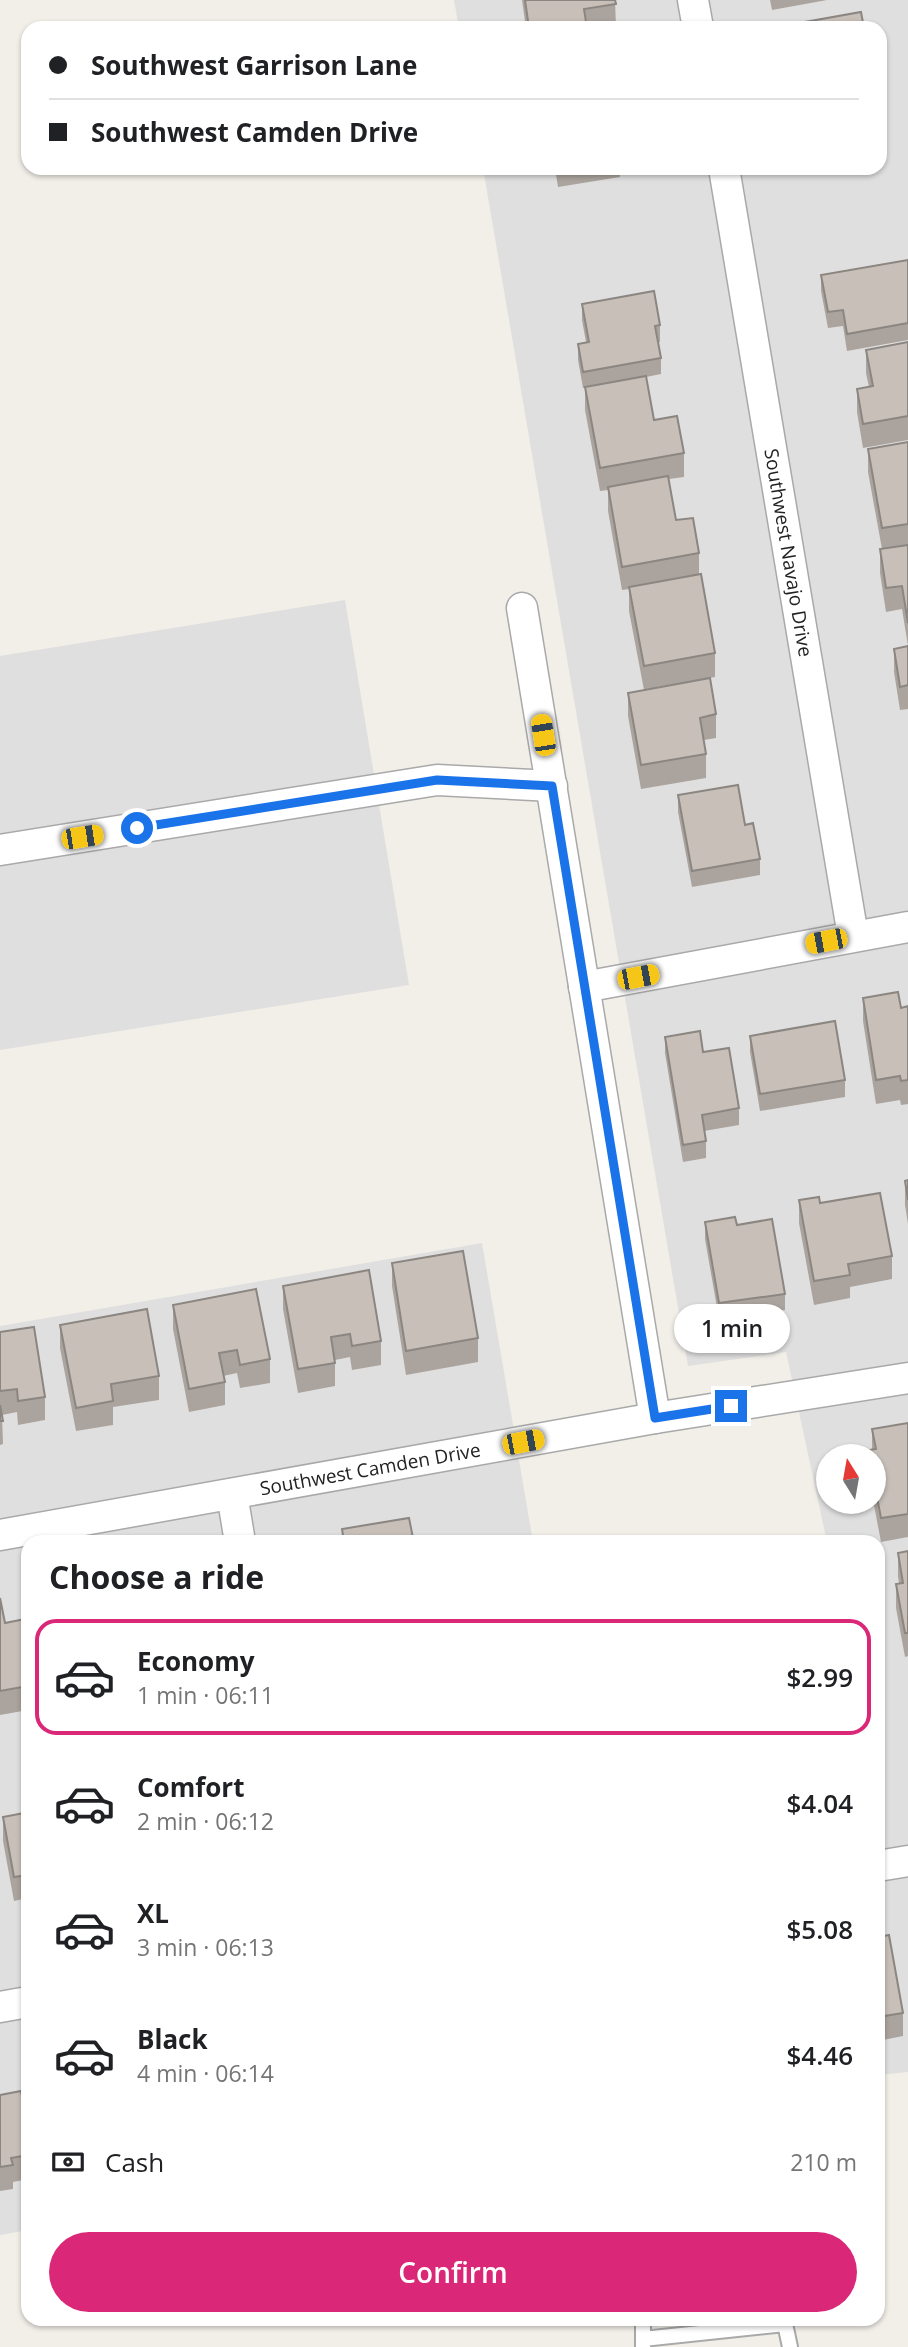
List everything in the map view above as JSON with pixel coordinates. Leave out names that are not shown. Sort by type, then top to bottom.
[{"type":"street","points":[[693,0],[697,21]]},
{"type":"street","name":"Southwest Navajo Drive","points":[[725,175],[853,936]]},
{"type":"street","points":[[522,608],[655,1418]]},
{"type":"street","points":[[0,850],[437,780],[552,786]]},
{"type":"street","points":[[584,987],[908,927]]},
{"type":"street","name":"Southwest Camden Drive","points":[[0,1535],[655,1418],[908,1378]]},
{"type":"street","points":[[232,1494],[239,1535]]},
{"type":"street","points":[[885,1865],[908,1861]]},
{"type":"street","points":[[0,2007],[21,2003]]},
{"type":"lane","points":[[643,2343],[752,2326]]},
{"type":"lane","points":[[785,2326],[790,2347]]},
{"type":"shaded area","points":[[454,0],[908,0],[908,2072],[885,2074],[885,1535],[825,1535],[821,1514],[886,1514],[886,1444],[816,1444],[816,1491],[786,1352],[688,1366],[484,175],[887,175],[887,21],[458,21]]},
{"type":"shaded area","points":[[345,600],[409,985],[0,1050],[0,656]]},
{"type":"shaded area","points":[[482,1243],[532,1535],[21,1535],[21,2231],[0,2235],[0,1326]]},
{"type":"building","points":[[525,0],[615,0],[616,4],[584,9],[586,21],[528,21]]},
{"type":"building","points":[[861,12],[863,21],[811,21]]},
{"type":"building","points":[[908,260],[908,323],[847,334],[843,310],[828,312],[821,275]]},
{"type":"building","points":[[654,291],[660,325],[655,326],[661,358],[583,372],[578,344],[589,342],[582,304]]},
{"type":"building","points":[[908,342],[908,416],[863,424],[857,389],[873,386],[866,350]]},
{"type":"building","points":[[646,376],[654,420],[677,416],[684,453],[600,468],[585,387]]},
{"type":"building","points":[[908,442],[908,524],[882,528],[868,449]]},
{"type":"building","points":[[668,476],[676,520],[693,518],[699,553],[622,567],[608,487]]},
{"type":"building","points":[[908,545],[908,623],[902,586],[886,588],[880,549]]},
{"type":"building","points":[[701,574],[715,653],[644,666],[629,587]]},
{"type":"building","points":[[908,646],[908,685],[900,687],[894,649]]},
{"type":"building","points":[[710,678],[716,714],[700,718],[706,754],[641,765],[628,693]]},
{"type":"building","points":[[738,785],[745,825],[753,823],[760,859],[692,871],[678,795]]},
{"type":"building","points":[[898,992],[901,1008],[908,1006],[908,1080],[901,1081],[900,1076],[876,1080],[863,998]]},
{"type":"building","points":[[835,1021],[845,1080],[760,1094],[750,1036]]},
{"type":"building","points":[[700,1031],[703,1052],[729,1048],[739,1108],[702,1115],[706,1141],[683,1145],[665,1037]]},
{"type":"building","points":[[880,1193],[892,1256],[848,1264],[850,1275],[814,1281],[799,1200],[819,1197],[820,1203]]},
{"type":"building","points":[[735,1217],[737,1225],[772,1219],[785,1294],[719,1303],[705,1222]]},
{"type":"building","points":[[463,1251],[478,1338],[406,1351],[392,1263]]},
{"type":"building","points":[[369,1270],[381,1341],[352,1346],[350,1334],[331,1337],[335,1363],[298,1369],[283,1286]]},
{"type":"building","points":[[256,1289],[270,1359],[240,1365],[237,1350],[219,1353],[225,1382],[189,1389],[173,1305]]},
{"type":"building","points":[[147,1309],[159,1376],[111,1384],[113,1401],[76,1408],[60,1325]]},
{"type":"building","points":[[34,1327],[45,1397],[18,1401],[17,1389],[0,1391],[0,1332]]},
{"type":"building","points":[[908,1423],[908,1514],[881,1518],[880,1514],[886,1514],[886,1444],[875,1444],[872,1429]]},
{"type":"building","points":[[409,1518],[412,1535],[343,1535],[342,1529]]},
{"type":"building","points":[[908,1551],[908,1633],[905,1633],[896,1584],[903,1583],[898,1553]]},
{"type":"building","points":[[0,1598],[5,1623],[21,1620],[21,1687],[0,1691]]},
{"type":"building","points":[[21,1814],[21,1876],[14,1877],[3,1817]]},
{"type":"building","points":[[889,1935],[903,2013],[885,2016],[885,1936]]},
{"type":"building","points":[[21,2091],[21,2156],[11,2158],[13,2165],[0,2167],[0,2095]]},
{"type":"route","points":[[137,828],[437,780],[552,786],[655,1418],[731,1406]]}]
